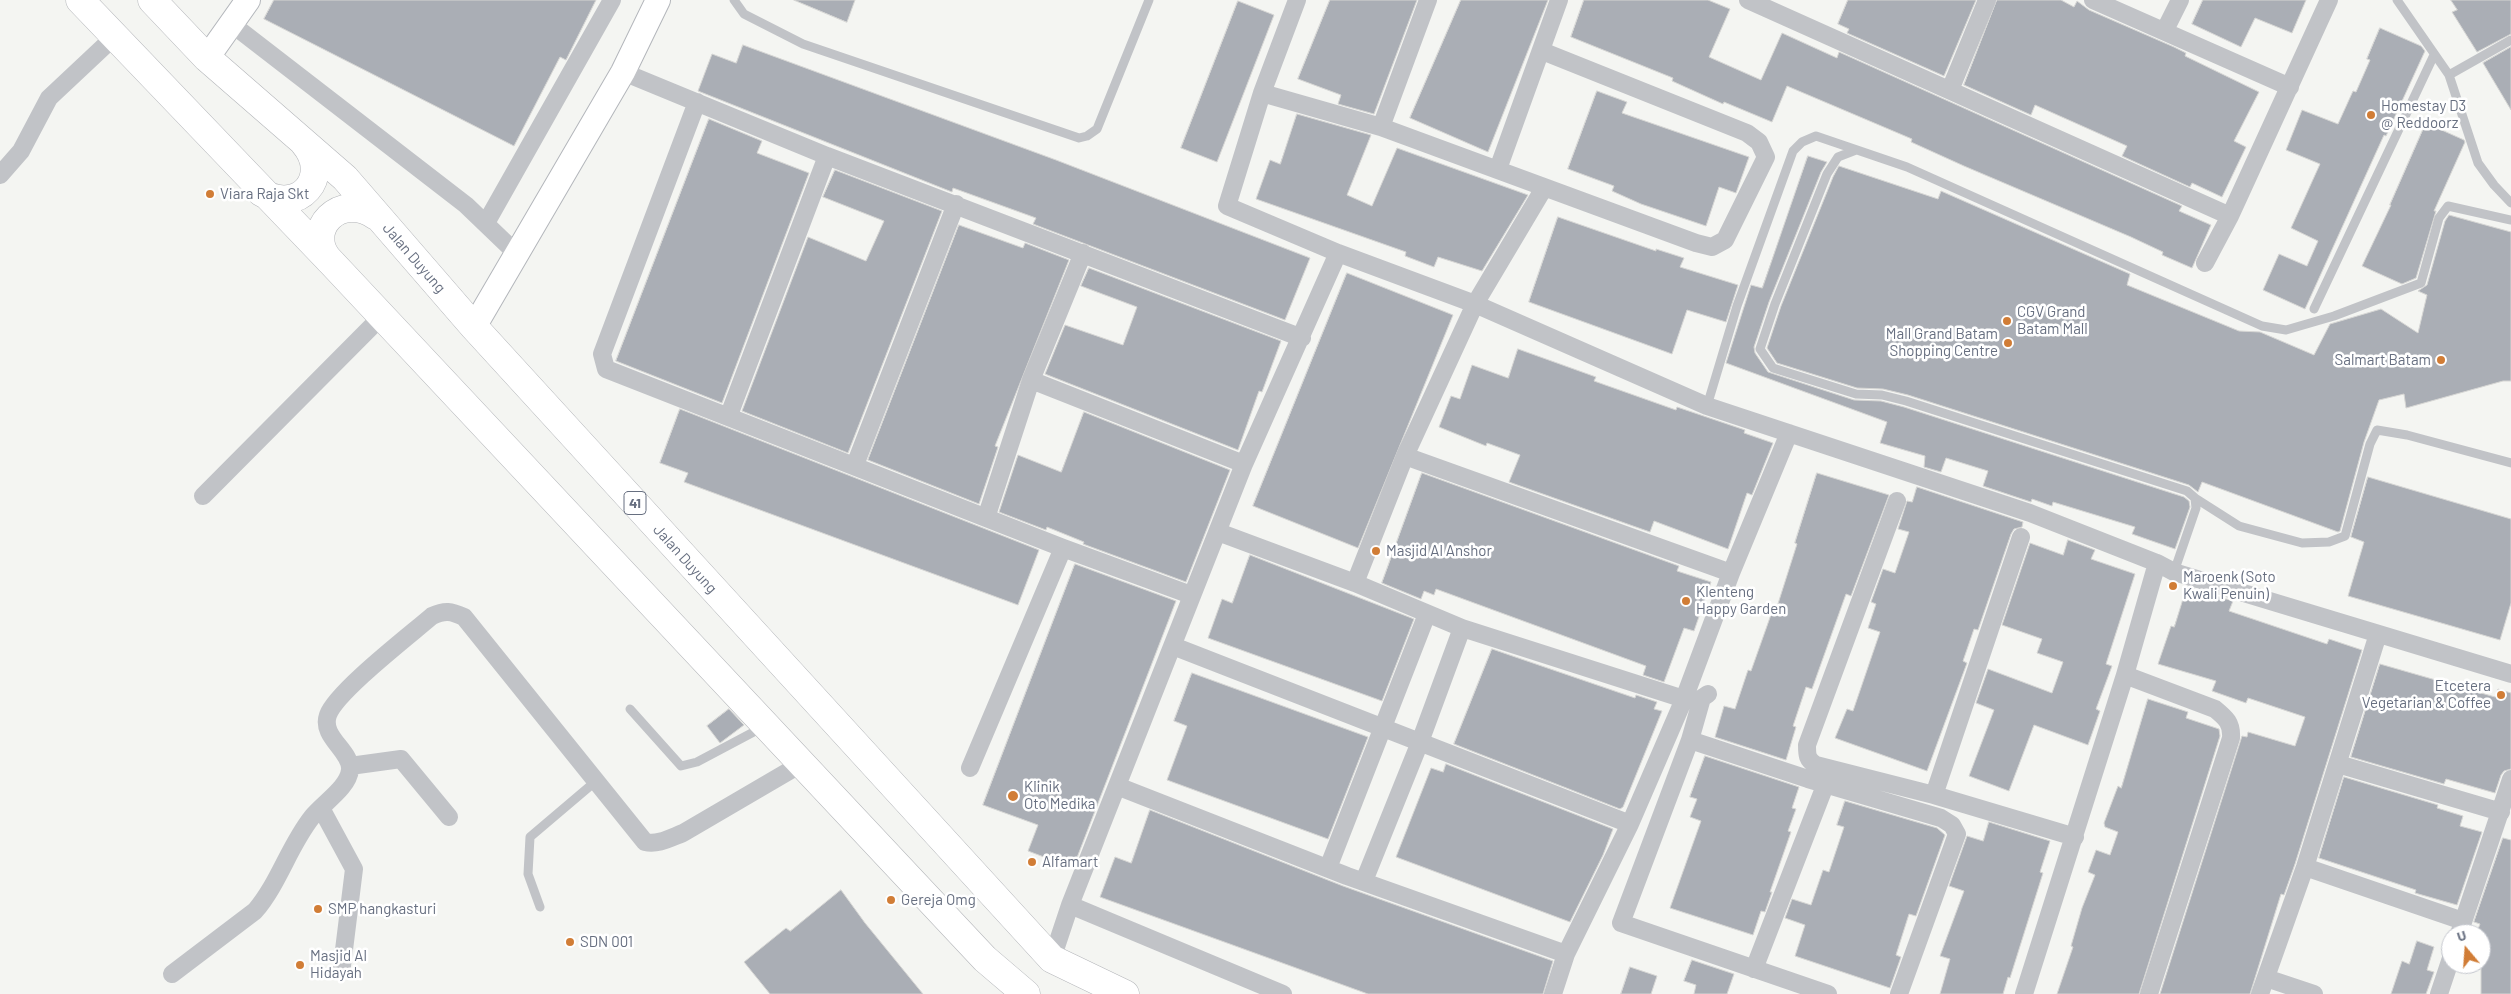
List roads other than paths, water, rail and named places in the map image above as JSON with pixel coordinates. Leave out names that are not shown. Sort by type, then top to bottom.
[{"type":"highway","points":[[80,0],[261,192],[382,316],[985,959],[1026,994]]},
{"type":"highway","name":"Jalan Duyung","points":[[152,0],[207,58],[345,178],[474,327],[1052,959],[1125,994]]},
{"type":"highway","points":[[261,192],[279,200],[298,197],[306,191],[316,172],[315,161],[304,143]]},
{"type":"highway","points":[[332,264],[321,246],[323,226],[329,217],[347,207],[358,207],[376,216]]},
{"type":"street","points":[[207,58],[233,25],[248,0]]},
{"type":"street","points":[[486,223],[612,0]]},
{"type":"street","points":[[474,327],[623,72],[658,0]]},
{"type":"street","points":[[1297,0],[1262,93],[1227,206],[1338,253],[1474,304],[1707,406],[2030,513],[2157,563],[2174,572],[2511,674]]},
{"type":"street","points":[[1381,127],[1428,0]]},
{"type":"street","points":[[1498,169],[1559,0]]},
{"type":"street","points":[[1748,0],[2230,216]]},
{"type":"street","points":[[1950,90],[1987,0]]},
{"type":"street","points":[[2093,0],[2119,6],[2165,30],[2290,87]]},
{"type":"street","points":[[2165,30],[2180,0]]},
{"type":"street","points":[[2205,263],[2230,216],[2329,0]]},
{"type":"street","points":[[233,25],[466,205],[516,253]]},
{"type":"street","points":[[0,175],[21,152],[49,98],[114,37]]},
{"type":"street","points":[[1262,93],[1381,127],[1498,169],[1544,188],[1712,247],[1725,240],[1766,157],[1759,142],[1747,133],[1542,51]]},
{"type":"street","points":[[623,72],[827,156],[1302,338]]},
{"type":"street","points":[[698,102],[602,354],[606,369],[729,415],[1063,548],[1191,595]]},
{"type":"street","points":[[729,415],[827,156]]},
{"type":"street","points":[[1355,583],[1405,456],[1474,304],[1544,188]]},
{"type":"street","points":[[855,465],[956,204]]},
{"type":"street","points":[[986,518],[1031,380],[1083,253]]},
{"type":"street","points":[[1052,959],[1070,905],[1244,464],[1302,338],[1338,253]]},
{"type":"street","points":[[203,496],[382,316]]},
{"type":"street","points":[[1031,380],[1244,464]]},
{"type":"street","points":[[1553,994],[1566,954],[1630,824],[1684,699],[1731,573],[1789,433]]},
{"type":"street","points":[[1405,456],[1731,573]]},
{"type":"street","points":[[1897,501],[1807,745],[1807,755],[1810,762],[1934,795],[2075,837]]},
{"type":"street","points":[[1218,532],[1355,583],[1462,628],[1684,699]]},
{"type":"street","points":[[1934,795],[2022,537]]},
{"type":"street","points":[[970,768],[1063,548]]},
{"type":"street","points":[[2024,994],[2125,675],[2157,563]]},
{"type":"street","points":[[172,974],[255,911],[265,899],[288,854],[320,808],[344,783],[350,766],[327,729],[329,713],[346,690],[432,616],[443,611],[452,611],[464,617],[645,842],[652,844],[683,833],[801,764]]},
{"type":"street","points":[[1328,868],[1427,614]]},
{"type":"street","points":[[1364,882],[1420,742],[1462,628]]},
{"type":"street","points":[[2314,994],[2263,986],[2305,867],[2378,634]]},
{"type":"street","points":[[1173,646],[1630,824]]},
{"type":"street","points":[[2125,675],[2214,709],[2226,718],[2232,728],[2231,738],[2149,994]]},
{"type":"street","points":[[1708,694],[1702,698],[1690,740],[1621,923],[1828,994]]},
{"type":"street","points":[[1690,740],[1941,818],[1952,826],[1957,834],[1899,994]]},
{"type":"street","points":[[350,766],[401,760],[449,817]]},
{"type":"street","points":[[2338,764],[2501,812]]},
{"type":"street","points":[[2462,924],[2511,779]]},
{"type":"street","points":[[1754,969],[1826,783]]},
{"type":"street","points":[[1117,786],[1364,882],[1566,954]]},
{"type":"street","points":[[320,808],[354,869],[342,966]]},
{"type":"street","points":[[2305,867],[2453,924]]},
{"type":"street","points":[[1070,905],[1283,994]]},
{"type":"street","points":[[2439,994],[2446,974]]},
{"type":"lane","points":[[734,0],[744,14],[803,44],[1078,138],[1087,136],[1097,129],[1149,0]]},
{"type":"lane","points":[[2398,0],[2434,55],[2449,74],[2478,163],[2494,185],[2511,202]]},
{"type":"lane","points":[[2449,74],[2511,40]]},
{"type":"lane","points":[[2314,309],[2434,55]]},
{"type":"lane","points":[[1707,406],[1737,306],[1793,151],[1802,142],[1816,136],[1906,167],[2262,326],[2286,330],[2334,316],[2421,283],[2439,218],[2448,206],[2511,220]]},
{"type":"lane","points":[[1856,150],[1838,157],[1827,174],[1775,304],[1760,349],[1773,368],[1856,394],[1882,394],[1906,401],[2097,463],[2176,486],[2239,526],[2302,543],[2329,542],[2345,536],[2370,444],[2377,430],[2400,433],[2511,463]]},
{"type":"lane","points":[[2174,572],[2196,508],[2195,498]]},
{"type":"lane","points":[[630,709],[681,766],[697,762],[766,726]]},
{"type":"lane","points":[[540,908],[528,874],[530,837],[596,781]]},
{"type":"place","name":"Homestay D3 @ Reddoorz","points":[[2371,115]]},
{"type":"place","name":"Viara Raja Skt","points":[[210,194]]},
{"type":"place","name":"CGV Grand Batam Mall","points":[[2007,321]]},
{"type":"place","name":"Mall Grand Batam Shopping Centre","points":[[2008,343]]},
{"type":"place","name":"Salmart Batam","points":[[2441,360]]},
{"type":"place","name":"Masjid Al Anshor","points":[[1376,551]]},
{"type":"place","name":"Maroenk (Soto Kwali Penuin)","points":[[2173,586]]},
{"type":"place","name":"Klenteng Happy Garden","points":[[1686,601]]},
{"type":"place","name":"Etcetera Vegetarian & Coffee","points":[[2501,695]]},
{"type":"place","name":"Klinik Oto Medika","points":[[1013,796]]},
{"type":"place","name":"Alfamart","points":[[1032,862]]},
{"type":"place","name":"Gereja Omg","points":[[891,900]]},
{"type":"place","name":"SMP hangkasturi","points":[[318,909]]},
{"type":"place","name":"SDN 001","points":[[570,942]]},
{"type":"place","name":"Masjid Al Hidayah","points":[[300,965]]}]
